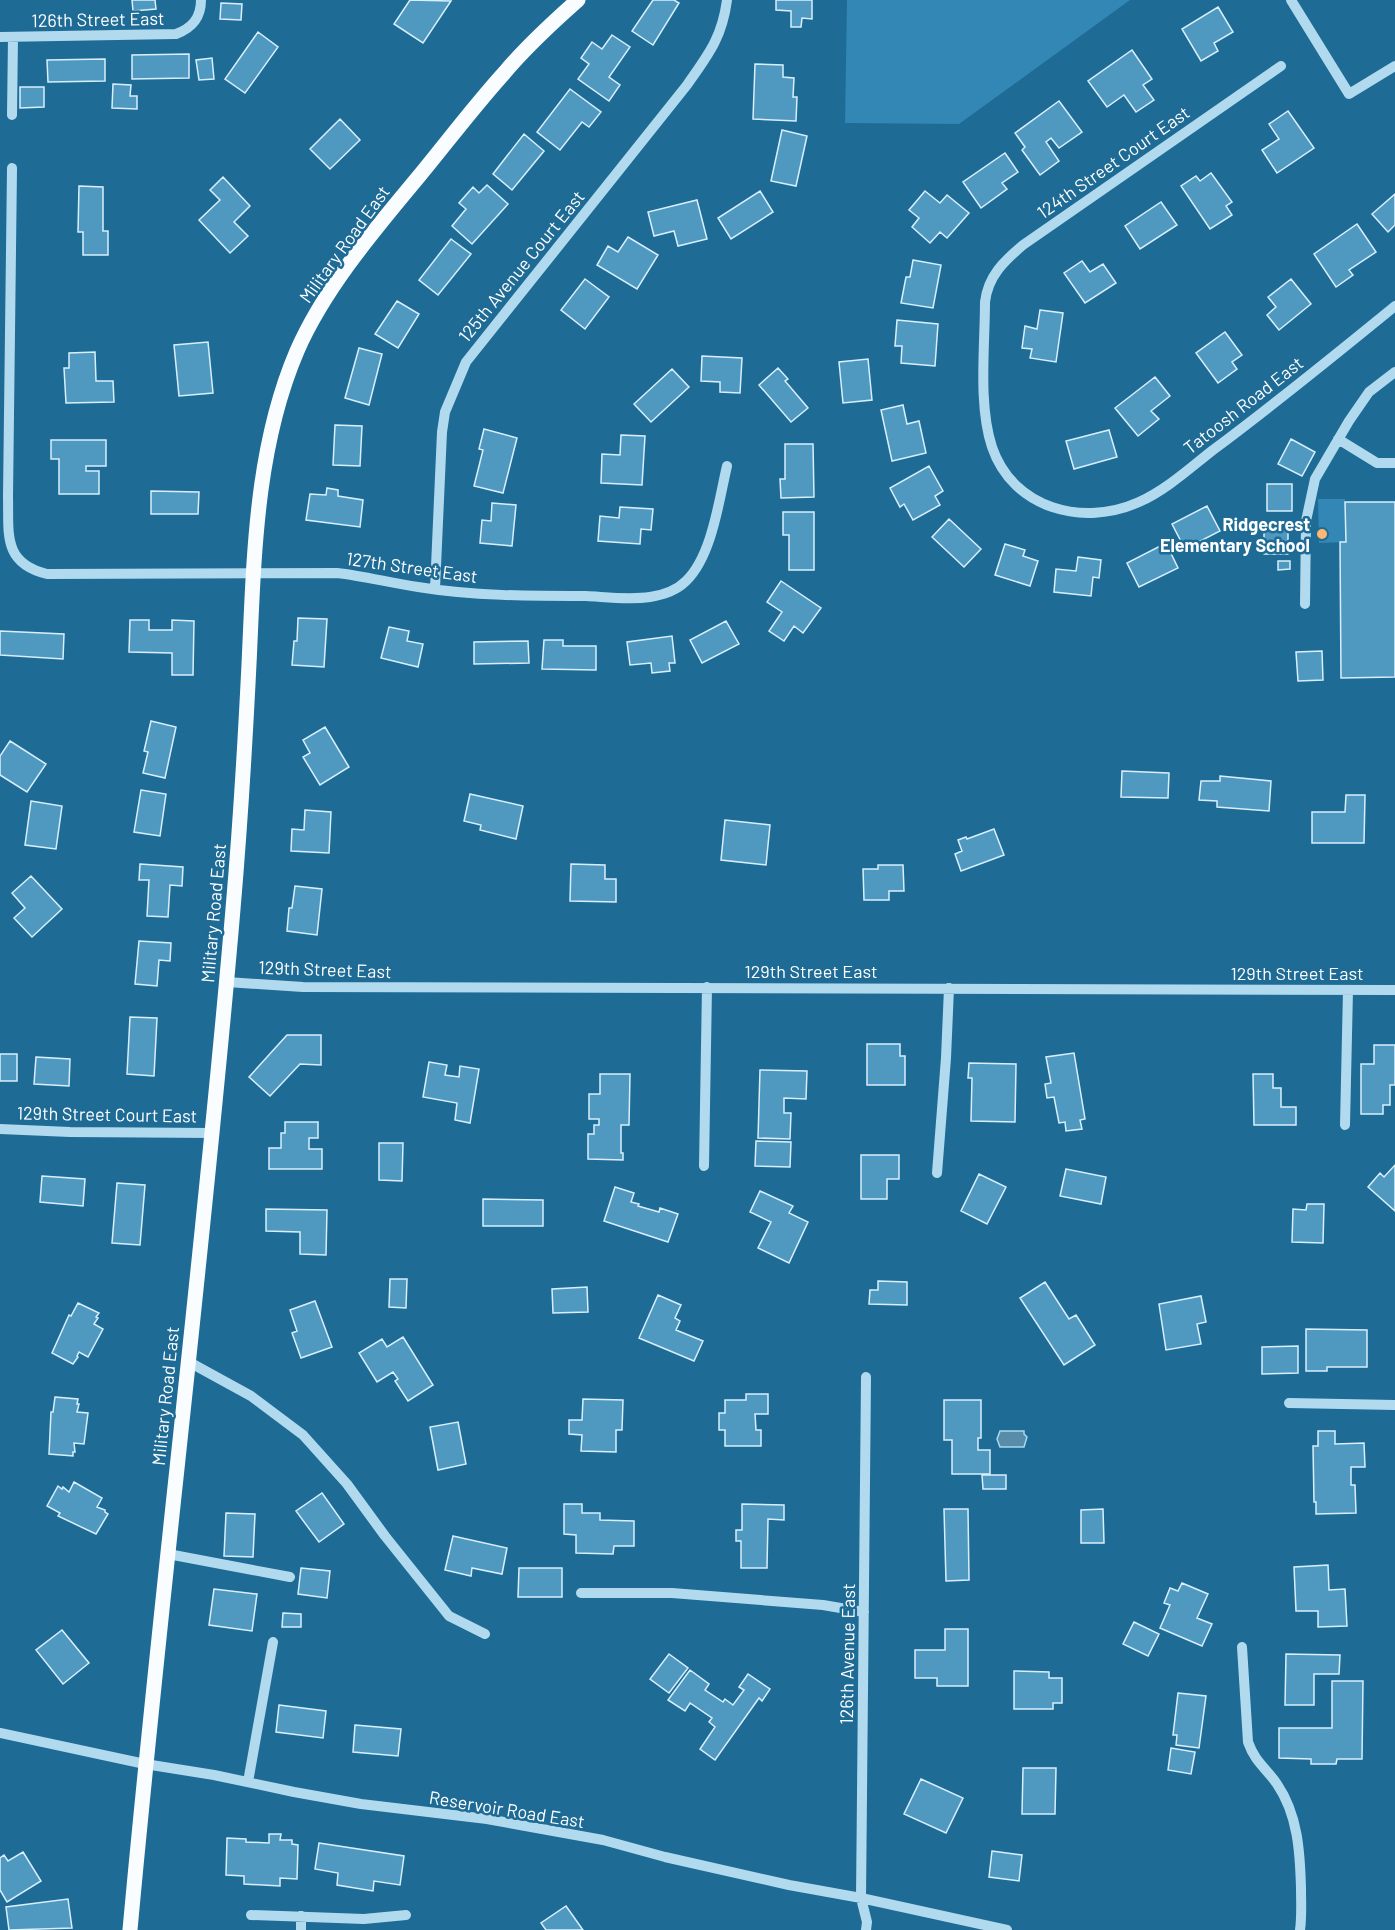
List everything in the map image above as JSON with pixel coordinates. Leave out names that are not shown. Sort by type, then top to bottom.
[{"type":"main road","name":"Military Road East","points":[[130,1930],[145,1764],[213,1133],[243,794],[255,543],[272,432],[279,403],[298,350],[325,301],[394,207],[505,72],[547,28],[578,0]]},
{"type":"street","name":"126th Street East","points":[[0,37],[176,34],[194,24],[200,13],[201,0]]},
{"type":"street","name":"125th Avenue Court East","points":[[435,589],[442,432],[445,412],[466,362],[687,85],[713,49],[723,26],[727,0]]},
{"type":"street","points":[[1291,0],[1349,94],[1395,66]]},
{"type":"street","points":[[12,115],[13,37]]},
{"type":"street","name":"124th Street Court East","points":[[1102,513],[1065,511],[1031,497],[1014,483],[996,457],[988,433],[985,405],[985,302],[990,279],[1009,256],[1023,245],[1281,66]]},
{"type":"street","name":"127th Street East","points":[[12,168],[8,496],[10,543],[14,554],[31,570],[46,574],[337,573],[435,589],[479,593],[649,597],[677,588],[696,569],[705,551],[727,466]]},
{"type":"street","name":"Tatoosh Road East","points":[[1102,513],[1133,504],[1158,491],[1248,424],[1395,306]]},
{"type":"street","points":[[1305,604],[1306,521],[1315,479],[1369,392],[1395,372]]},
{"type":"street","points":[[1338,439],[1377,463],[1395,463]]},
{"type":"street","name":"129th Street East","points":[[227,982],[303,987],[1395,990]]},
{"type":"street","points":[[704,1166],[707,987]]},
{"type":"street","points":[[937,1173],[949,988]]},
{"type":"street","points":[[1345,1125],[1348,990]]},
{"type":"street","name":"129th Street Court East","points":[[0,1129],[213,1133]]},
{"type":"street","points":[[189,1362],[251,1396],[303,1435],[347,1484],[384,1536],[449,1616],[485,1634]]},
{"type":"street","name":"126th Avenue East","points":[[866,1377],[861,1898],[867,1922],[866,1930]]},
{"type":"street","points":[[1288,1403],[1395,1405]]},
{"type":"street","points":[[168,1554],[290,1577]]},
{"type":"street","points":[[581,1593],[672,1593],[823,1605],[864,1612]]},
{"type":"street","points":[[248,1782],[273,1642]]},
{"type":"street","points":[[1242,1647],[1248,1742],[1252,1754],[1277,1784],[1297,1831],[1300,1930]]},
{"type":"street","name":"Reservoir Road East","points":[[0,1733],[145,1764],[350,1802],[488,1819],[603,1840],[766,1880],[1007,1930]]},
{"type":"street","points":[[251,1915],[364,1919],[406,1915]]},
{"type":"street","points":[[301,1916],[301,1930]]},
{"type":"shaded area","points":[[847,0],[1130,0],[959,124],[845,123]]},
{"type":"shaded area","points":[[1318,499],[1345,499],[1346,542],[1319,543]]},
{"type":"shaded area","points":[[1000,1431],[1024,1431],[1027,1437],[1024,1447],[1000,1447],[997,1439]]},
{"type":"building","points":[[132,0],[155,0],[156,9],[133,11]]},
{"type":"building","points":[[410,0],[451,1],[423,43],[394,24]]},
{"type":"building","points":[[653,0],[674,0],[679,3],[653,45],[632,31]]},
{"type":"building","points":[[776,0],[812,0],[812,19],[802,18],[801,27],[791,27],[791,11],[776,10]]},
{"type":"building","points":[[221,3],[242,4],[241,20],[220,19]]},
{"type":"building","points":[[1218,7],[1233,32],[1214,43],[1218,51],[1201,61],[1182,29]]},
{"type":"building","points":[[258,32],[278,47],[245,93],[225,79]]},
{"type":"building","points":[[612,35],[630,47],[609,77],[620,85],[609,101],[578,79],[589,64],[581,58],[592,42],[602,49]]},
{"type":"building","points":[[1132,50],[1152,79],[1143,85],[1154,100],[1136,112],[1124,95],[1107,107],[1088,81]]},
{"type":"building","points":[[189,54],[189,78],[132,79],[132,55]]},
{"type":"building","points":[[212,58],[214,79],[199,80],[196,60]]},
{"type":"building","points":[[105,59],[105,81],[48,82],[47,60]]},
{"type":"building","points":[[755,64],[783,65],[783,77],[794,78],[793,97],[797,97],[796,121],[753,119]]},
{"type":"building","points":[[113,84],[131,85],[130,96],[137,96],[137,109],[112,108]]},
{"type":"building","points":[[20,87],[44,87],[44,107],[20,108]]},
{"type":"building","points":[[570,89],[601,112],[589,127],[582,122],[560,150],[537,132]]},
{"type":"building","points":[[1059,101],[1082,132],[1059,148],[1051,138],[1046,142],[1059,161],[1040,175],[1022,150],[1025,147],[1015,133]]},
{"type":"building","points":[[1288,111],[1314,148],[1277,173],[1262,150],[1279,139],[1269,124]]},
{"type":"building","points":[[340,119],[360,140],[330,169],[310,149]]},
{"type":"building","points":[[782,130],[807,136],[796,186],[771,181]]},
{"type":"building","points":[[524,134],[544,151],[512,190],[493,174]]},
{"type":"building","points":[[1005,153],[1018,172],[1002,183],[1007,189],[981,208],[963,182]]},
{"type":"building","points":[[1211,173],[1232,202],[1226,206],[1232,215],[1210,229],[1181,186],[1196,176],[1200,181]]},
{"type":"building","points":[[223,177],[250,206],[234,222],[248,236],[230,253],[199,220],[220,200],[210,190]]},
{"type":"building","points":[[487,185],[508,204],[472,244],[452,226],[466,209],[459,203],[473,187],[479,193]]},
{"type":"building","points":[[79,186],[103,187],[103,231],[108,231],[108,255],[83,255],[83,232],[78,232]]},
{"type":"building","points":[[760,191],[773,212],[731,239],[718,218]]},
{"type":"building","points":[[925,191],[940,203],[947,195],[969,213],[947,238],[940,232],[930,243],[912,227],[919,218],[909,210]]},
{"type":"building","points":[[1395,194],[1395,225],[1388,232],[1372,214]]},
{"type":"building","points":[[697,200],[707,239],[678,246],[674,231],[654,236],[648,212]]},
{"type":"building","points":[[1161,202],[1177,225],[1140,249],[1125,226]]},
{"type":"building","points":[[1357,224],[1376,252],[1349,270],[1353,275],[1336,287],[1314,254]]},
{"type":"building","points":[[628,237],[658,255],[637,289],[597,265],[608,246],[618,252]]},
{"type":"building","points":[[451,239],[471,254],[438,295],[419,280]]},
{"type":"building","points":[[913,260],[941,265],[933,308],[901,303],[906,277],[910,277]]},
{"type":"building","points":[[1082,261],[1090,272],[1103,264],[1116,283],[1085,303],[1064,273]]},
{"type":"building","points":[[585,279],[609,297],[585,329],[561,310]]},
{"type":"building","points":[[1291,279],[1311,304],[1279,330],[1267,315],[1276,307],[1268,297]]},
{"type":"building","points":[[397,301],[419,314],[398,348],[375,334]]},
{"type":"building","points":[[1040,310],[1063,313],[1056,362],[1030,358],[1032,349],[1022,348],[1025,326],[1037,329]]},
{"type":"building","points":[[897,320],[938,324],[935,366],[901,363],[902,346],[895,346]]},
{"type":"building","points":[[1225,332],[1242,355],[1232,362],[1237,369],[1218,383],[1196,353]]},
{"type":"building","points":[[208,342],[213,393],[179,396],[174,345]]},
{"type":"building","points":[[359,348],[382,354],[369,405],[345,398]]},
{"type":"building","points":[[95,352],[96,381],[113,381],[114,402],[66,403],[64,368],[69,368],[69,353]]},
{"type":"building","points":[[702,356],[742,358],[740,393],[720,392],[720,382],[701,381]]},
{"type":"building","points":[[868,359],[872,400],[843,403],[839,362]]},
{"type":"building","points":[[778,368],[788,379],[785,381],[808,408],[791,422],[759,385]]},
{"type":"building","points":[[672,369],[689,387],[651,422],[634,404]]},
{"type":"building","points":[[1155,377],[1170,396],[1151,411],[1159,419],[1138,436],[1115,408]]},
{"type":"building","points":[[903,405],[907,424],[919,421],[926,453],[892,461],[881,410]]},
{"type":"building","points":[[335,425],[362,426],[360,466],[333,465]]},
{"type":"building","points":[[484,429],[517,438],[503,493],[474,486],[483,450],[479,449]]},
{"type":"building","points":[[1109,430],[1117,457],[1074,469],[1066,441]]},
{"type":"building","points":[[621,435],[645,436],[642,485],[601,483],[602,454],[620,455]]},
{"type":"building","points":[[1291,439],[1315,452],[1302,476],[1278,464]]},
{"type":"building","points":[[51,440],[106,440],[106,466],[86,466],[86,471],[99,471],[99,494],[59,494],[59,459],[51,459]]},
{"type":"building","points":[[785,444],[813,444],[814,497],[781,498],[780,479],[785,479]]},
{"type":"building","points":[[929,466],[943,491],[935,496],[940,505],[913,520],[904,504],[900,507],[890,488]]},
{"type":"building","points":[[1267,484],[1292,484],[1292,511],[1267,511]]},
{"type":"building","points":[[327,488],[338,490],[338,496],[363,500],[360,527],[306,520],[310,494],[326,495]]},
{"type":"building","points":[[151,491],[199,492],[198,514],[151,514]]},
{"type":"building","points":[[1345,502],[1395,502],[1395,677],[1341,678],[1340,542],[1346,542]]},
{"type":"building","points":[[492,503],[516,505],[512,546],[480,543],[482,520],[491,521]]},
{"type":"building","points":[[1207,506],[1220,531],[1185,549],[1172,524]]},
{"type":"building","points":[[620,507],[653,509],[651,530],[641,529],[640,544],[598,541],[600,516],[619,518]]},
{"type":"building","points":[[783,512],[814,512],[814,570],[789,570],[789,535],[783,535]]},
{"type":"building","points":[[949,519],[981,549],[964,567],[932,537]]},
{"type":"building","points":[[1264,523],[1288,523],[1288,554],[1264,554]]},
{"type":"building","points":[[1166,543],[1178,568],[1139,587],[1127,563]]},
{"type":"building","points":[[1005,544],[1025,550],[1023,556],[1038,561],[1030,586],[995,575]]},
{"type":"building","points":[[1078,557],[1101,560],[1099,578],[1093,577],[1091,596],[1054,592],[1056,569],[1076,571]]},
{"type":"building","points":[[1278,561],[1290,561],[1290,569],[1278,570]]},
{"type":"building","points":[[781,581],[821,608],[803,633],[794,626],[784,641],[769,631],[782,612],[767,602]]},
{"type":"building","points":[[298,618],[327,619],[324,667],[292,665],[294,641],[297,641]]},
{"type":"building","points":[[130,620],[149,620],[149,630],[172,630],[172,620],[194,621],[193,675],[172,675],[172,653],[129,652]]},
{"type":"building","points":[[726,621],[739,644],[702,663],[690,640]]},
{"type":"building","points":[[389,627],[409,631],[407,641],[423,644],[418,667],[381,658]]},
{"type":"building","points":[[0,631],[64,634],[63,659],[0,655]]},
{"type":"building","points":[[672,636],[675,663],[669,663],[670,671],[652,673],[651,663],[630,665],[627,642]]},
{"type":"building","points":[[544,640],[563,640],[563,646],[596,646],[596,670],[542,669]]},
{"type":"building","points":[[528,641],[529,663],[474,664],[474,642]]},
{"type":"building","points":[[1322,651],[1323,680],[1298,681],[1296,652]]},
{"type":"building","points":[[151,721],[176,727],[165,778],[143,773],[148,752],[144,751]]},
{"type":"building","points":[[325,727],[349,767],[320,785],[303,757],[310,753],[303,740]]},
{"type":"building","points":[[10,741],[46,764],[27,792],[0,775],[0,756]]},
{"type":"building","points":[[1122,771],[1169,773],[1168,798],[1121,797]]},
{"type":"building","points":[[1220,776],[1271,781],[1269,811],[1217,807],[1217,801],[1199,800],[1201,781],[1220,781]]},
{"type":"building","points":[[141,790],[166,794],[160,836],[134,832]]},
{"type":"building","points":[[470,794],[523,806],[516,839],[480,830],[481,825],[464,821]]},
{"type":"building","points":[[1346,795],[1365,795],[1364,843],[1312,843],[1312,812],[1345,812]]},
{"type":"building","points":[[31,801],[62,806],[56,849],[25,845]]},
{"type":"building","points":[[305,810],[331,812],[329,853],[291,851],[292,829],[304,830]]},
{"type":"building","points":[[725,820],[770,825],[766,865],[721,860]]},
{"type":"building","points":[[994,829],[1004,855],[961,871],[955,854],[962,851],[958,840]]},
{"type":"building","points":[[140,864],[183,867],[182,886],[170,885],[168,917],[147,916],[149,880],[139,880]]},
{"type":"building","points":[[571,864],[605,865],[605,879],[616,879],[616,902],[570,901]]},
{"type":"building","points":[[878,865],[903,865],[904,891],[889,891],[889,900],[864,900],[863,869],[878,869]]},
{"type":"building","points":[[31,876],[62,909],[32,937],[14,918],[25,908],[12,893]]},
{"type":"building","points":[[295,886],[322,889],[317,935],[287,931],[289,908],[292,908]]},
{"type":"building","points":[[139,941],[171,943],[170,961],[159,960],[157,986],[135,984]]},
{"type":"building","points":[[130,1017],[157,1018],[154,1076],[127,1074]]},
{"type":"building","points":[[287,1035],[321,1035],[321,1065],[300,1064],[270,1096],[249,1077]]},
{"type":"building","points":[[867,1044],[900,1044],[900,1056],[905,1056],[905,1085],[867,1085]]},
{"type":"building","points":[[1374,1045],[1395,1045],[1395,1085],[1390,1085],[1390,1105],[1383,1105],[1383,1114],[1361,1114],[1361,1064],[1374,1064]]},
{"type":"building","points":[[1074,1053],[1085,1119],[1080,1120],[1082,1129],[1066,1131],[1065,1122],[1059,1123],[1054,1097],[1047,1098],[1045,1084],[1051,1083],[1046,1057]]},
{"type":"building","points":[[0,1054],[17,1054],[17,1081],[0,1081]]},
{"type":"building","points":[[36,1057],[70,1059],[69,1086],[34,1084]]},
{"type":"building","points":[[429,1062],[447,1065],[445,1075],[459,1077],[460,1066],[479,1069],[470,1123],[455,1120],[457,1103],[423,1097]]},
{"type":"building","points":[[969,1063],[1016,1064],[1015,1122],[971,1121],[972,1078],[968,1078]]},
{"type":"building","points":[[760,1070],[807,1071],[806,1099],[784,1098],[784,1113],[791,1113],[790,1139],[758,1138]]},
{"type":"building","points":[[600,1074],[630,1074],[629,1125],[621,1125],[623,1160],[588,1159],[588,1134],[594,1134],[594,1125],[599,1125],[599,1119],[589,1119],[589,1094],[600,1094]]},
{"type":"building","points":[[1253,1074],[1273,1074],[1273,1088],[1281,1088],[1281,1107],[1296,1107],[1296,1125],[1254,1125]]},
{"type":"building","points":[[285,1122],[318,1122],[318,1138],[309,1138],[309,1149],[322,1149],[322,1169],[269,1169],[269,1148],[281,1148],[281,1133],[285,1133]]},
{"type":"building","points":[[756,1141],[791,1142],[790,1167],[755,1166]]},
{"type":"building","points":[[379,1143],[403,1143],[402,1181],[379,1180]]},
{"type":"building","points":[[861,1155],[899,1155],[899,1179],[887,1179],[887,1199],[861,1199]]},
{"type":"building","points":[[1395,1165],[1395,1211],[1368,1187],[1380,1173],[1384,1177]]},
{"type":"building","points":[[1066,1169],[1106,1177],[1101,1204],[1060,1196]]},
{"type":"building","points":[[979,1174],[1006,1187],[987,1224],[961,1211]]},
{"type":"building","points":[[42,1176],[85,1179],[83,1206],[40,1202]]},
{"type":"building","points":[[117,1183],[145,1185],[140,1245],[112,1243]]},
{"type":"building","points":[[615,1187],[634,1193],[631,1202],[639,1204],[638,1206],[659,1212],[660,1208],[678,1214],[668,1242],[604,1221]]},
{"type":"building","points":[[760,1191],[793,1206],[789,1213],[808,1222],[789,1263],[758,1248],[771,1222],[750,1212]]},
{"type":"building","points":[[483,1199],[543,1200],[543,1226],[483,1226]]},
{"type":"building","points":[[1307,1204],[1324,1204],[1323,1243],[1292,1242],[1293,1209],[1306,1210]]},
{"type":"building","points":[[266,1209],[327,1210],[326,1255],[300,1254],[300,1232],[266,1231]]},
{"type":"building","points":[[390,1279],[407,1279],[406,1308],[389,1307]]},
{"type":"building","points":[[878,1281],[907,1282],[907,1305],[869,1304],[870,1290],[878,1290]]},
{"type":"building","points":[[1045,1282],[1069,1319],[1076,1315],[1095,1345],[1064,1365],[1020,1298]]},
{"type":"building","points":[[587,1287],[588,1312],[553,1313],[552,1289]]},
{"type":"building","points":[[658,1295],[681,1305],[675,1318],[680,1321],[676,1330],[703,1341],[694,1361],[639,1338]]},
{"type":"building","points":[[1201,1296],[1206,1322],[1197,1324],[1201,1344],[1166,1350],[1159,1304]]},
{"type":"building","points":[[315,1301],[332,1347],[301,1358],[292,1333],[297,1331],[290,1310]]},
{"type":"building","points":[[78,1303],[99,1313],[94,1324],[103,1329],[88,1357],[79,1352],[73,1364],[52,1353],[69,1315],[71,1316]]},
{"type":"building","points":[[1306,1329],[1367,1330],[1367,1367],[1327,1367],[1327,1371],[1306,1371]]},
{"type":"building","points":[[403,1337],[433,1385],[408,1401],[395,1381],[398,1379],[393,1372],[377,1382],[359,1353],[382,1339],[387,1347]]},
{"type":"building","points":[[1298,1346],[1298,1373],[1262,1374],[1262,1347]]},
{"type":"building","points":[[746,1394],[768,1394],[768,1414],[755,1414],[756,1430],[761,1430],[761,1446],[725,1446],[725,1430],[719,1430],[719,1413],[725,1413],[725,1400],[746,1400]]},
{"type":"building","points":[[55,1397],[78,1399],[77,1412],[88,1413],[84,1444],[74,1443],[73,1456],[49,1454],[51,1412],[53,1412]]},
{"type":"building","points":[[583,1399],[623,1400],[622,1430],[616,1430],[616,1452],[581,1451],[582,1435],[569,1434],[569,1420],[582,1420]]},
{"type":"building","points":[[944,1400],[981,1400],[981,1438],[978,1438],[978,1450],[990,1450],[990,1474],[952,1474],[952,1440],[944,1440]]},
{"type":"building","points":[[458,1422],[466,1464],[438,1470],[430,1427]]},
{"type":"building","points":[[1318,1431],[1335,1431],[1335,1444],[1364,1443],[1365,1467],[1351,1467],[1351,1485],[1355,1485],[1356,1513],[1316,1514],[1313,1446],[1318,1446]]},
{"type":"building","points":[[982,1475],[1006,1475],[1006,1489],[983,1489]]},
{"type":"building","points":[[74,1482],[102,1498],[97,1507],[108,1514],[96,1534],[58,1516],[60,1513],[47,1506],[58,1486],[69,1492]]},
{"type":"building","points":[[322,1493],[344,1524],[319,1542],[296,1511]]},
{"type":"building","points":[[564,1504],[582,1504],[582,1513],[600,1513],[600,1520],[634,1521],[634,1546],[614,1546],[613,1554],[576,1553],[576,1535],[564,1534]]},
{"type":"building","points":[[742,1504],[784,1505],[784,1520],[768,1519],[767,1568],[741,1568],[741,1541],[736,1541],[736,1530],[742,1530]]},
{"type":"building","points":[[944,1509],[968,1509],[969,1580],[946,1581]]},
{"type":"building","points":[[1103,1509],[1104,1543],[1081,1543],[1081,1510]]},
{"type":"building","points":[[226,1513],[255,1514],[253,1557],[224,1556]]},
{"type":"building","points":[[453,1536],[507,1548],[502,1574],[472,1568],[471,1576],[445,1570]]},
{"type":"building","points":[[1328,1565],[1329,1590],[1345,1589],[1347,1626],[1318,1627],[1318,1611],[1296,1611],[1294,1567]]},
{"type":"building","points":[[301,1568],[330,1571],[327,1598],[298,1594]]},
{"type":"building","points":[[519,1568],[562,1568],[562,1597],[518,1597]]},
{"type":"building","points":[[1182,1583],[1208,1594],[1197,1618],[1212,1624],[1202,1646],[1160,1628],[1170,1605],[1164,1603],[1170,1588],[1178,1591]]},
{"type":"building","points":[[214,1589],[257,1594],[252,1631],[209,1625]]},
{"type":"building","points":[[283,1613],[301,1614],[301,1627],[282,1627]]},
{"type":"building","points":[[1134,1622],[1159,1634],[1148,1656],[1123,1644]]},
{"type":"building","points":[[945,1629],[968,1629],[968,1686],[937,1686],[937,1678],[915,1678],[915,1650],[945,1650]]},
{"type":"building","points":[[62,1630],[89,1663],[63,1684],[36,1650]]},
{"type":"building","points":[[669,1654],[688,1668],[669,1693],[650,1679]]},
{"type":"building","points":[[1286,1654],[1340,1655],[1339,1674],[1314,1674],[1314,1705],[1285,1705]]},
{"type":"building","points":[[690,1670],[709,1684],[705,1690],[723,1702],[725,1699],[733,1705],[744,1690],[739,1687],[748,1674],[770,1689],[762,1701],[759,1698],[715,1760],[700,1749],[715,1727],[709,1722],[712,1718],[690,1703],[685,1711],[668,1700]]},
{"type":"building","points":[[1014,1671],[1049,1672],[1049,1678],[1062,1678],[1062,1703],[1053,1703],[1053,1709],[1014,1709]]},
{"type":"building","points":[[1332,1681],[1363,1681],[1362,1759],[1337,1759],[1336,1764],[1311,1764],[1311,1759],[1279,1758],[1279,1728],[1332,1728]]},
{"type":"building","points":[[1178,1693],[1206,1696],[1199,1748],[1176,1745],[1177,1735],[1173,1735]]},
{"type":"building","points":[[279,1705],[326,1711],[323,1738],[276,1732]]},
{"type":"building","points":[[355,1725],[401,1729],[398,1756],[353,1752]]},
{"type":"building","points":[[1171,1748],[1195,1752],[1191,1774],[1168,1770]]},
{"type":"building","points":[[1023,1768],[1056,1768],[1055,1814],[1022,1814]]},
{"type":"building","points":[[921,1779],[963,1798],[946,1833],[904,1814]]},
{"type":"building","points":[[269,1834],[281,1834],[280,1840],[292,1840],[292,1844],[298,1845],[297,1879],[280,1878],[280,1886],[244,1884],[244,1876],[226,1875],[227,1838],[269,1843]]},
{"type":"building","points":[[319,1843],[404,1856],[400,1885],[374,1881],[373,1891],[337,1885],[338,1873],[315,1869]]},
{"type":"building","points":[[992,1851],[1022,1855],[1019,1881],[989,1877]]},
{"type":"building","points":[[23,1852],[41,1881],[7,1902],[0,1890],[0,1858],[4,1855],[8,1861]]},
{"type":"building","points":[[68,1899],[72,1928],[9,1930],[6,1907]]},
{"type":"building","points":[[566,1906],[583,1930],[546,1930],[541,1923]]},
{"type":"place","name":"Ridgecrest Elementary School","points":[[1322,534]]}]
